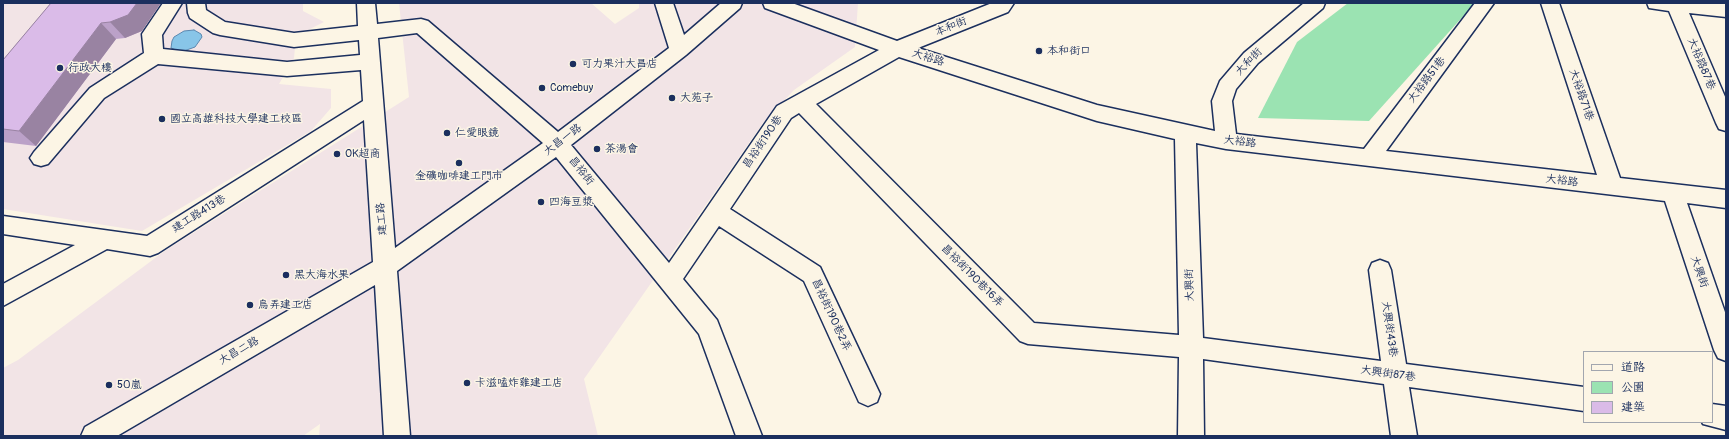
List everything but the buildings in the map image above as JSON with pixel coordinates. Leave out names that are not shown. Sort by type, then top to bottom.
[{"type":"street","points":[[155,56],[152,46],[152,34],[173,3]]},
{"type":"street","name":"昌裕街","points":[[196,3],[197,13],[220,28],[294,40],[421,26],[558,144],[709,328],[749,436]]},
{"type":"street","name":"建工路","points":[[366,3],[397,436]]},
{"type":"street","points":[[664,3],[679,50]]},
{"type":"street","name":"大昌一路","points":[[385,267],[558,144],[679,50],[733,3]]},
{"type":"street","name":"大裕路","points":[[772,3],[897,49],[1097,113],[1185,134],[1226,141],[1612,187],[1726,199]]},
{"type":"street","name":"本和街","points":[[897,49],[1005,3]]},
{"type":"street","name":"大和街","points":[[1226,141],[1222,101],[1227,86],[1251,58],[1316,3]]},
{"type":"street","name":"大裕路51巷","points":[[1369,158],[1485,3]]},
{"type":"street","name":"大裕路71巷","points":[[1550,3],[1612,187]]},
{"type":"street","points":[[1666,4],[1726,10]]},
{"type":"street","name":"大裕路87巷","points":[[1666,4],[1726,123]]},
{"type":"street","name":"昌裕街190巷","points":[[670,280],[784,112],[897,49]]},
{"type":"street","points":[[41,158],[97,93],[155,56],[287,69],[370,62]]},
{"type":"street","name":"昌裕街190巷16弄","points":[[801,102],[1028,332],[1192,347]]},
{"type":"street","name":"建工路413巷","points":[[3,225],[150,246],[374,104]]},
{"type":"street","name":"大興街","points":[[1185,134],[1192,347],[1191,436]]},
{"type":"street","name":"大興街","points":[[1673,193],[1726,350]]},
{"type":"street","name":"昌裕街190巷2弄","points":[[716,212],[812,274],[868,394]]},
{"type":"street","points":[[3,296],[104,239]]},
{"type":"street","name":"大昌二路","points":[[94,436],[385,267]]},
{"type":"street","name":"大興街43巷","points":[[1380,270],[1404,436]]},
{"type":"street","name":"大興街87巷","points":[[1192,347],[1583,399]]},
{"type":"street","points":[[1713,416],[1726,418]]},
{"type":"shaded area","name":"國立高雄科技大學建工校區","points":[[3,3],[303,3],[303,11],[324,22],[296,36],[294,58],[279,84],[331,89],[331,108],[311,131],[142,231],[3,209]]},
{"type":"shaded area","points":[[399,3],[591,3],[615,24],[639,8],[639,3],[858,3],[855,47],[794,90],[763,123],[584,379],[598,436],[319,436],[320,424],[303,436],[3,436],[3,368],[18,360],[166,250],[409,97]]},
{"type":"green space","points":[[1348,3],[1475,3],[1369,121],[1258,118],[1297,42]]},
{"type":"water","points":[[194,30],[201,34],[202,37],[195,47],[181,52],[171,48],[174,37],[184,31]]},
{"type":"place","name":"本和街口","points":[[1039,51]]},
{"type":"place","name":"可力果汁大昌店","points":[[573,64]]},
{"type":"place","name":"行政大樓","points":[[60,68]]},
{"type":"place","name":"Comebuy","points":[[542,88]]},
{"type":"place","name":"大苑子","points":[[672,98]]},
{"type":"place","name":"國立高雄科技大學建工校區","points":[[162,119]]},
{"type":"place","name":"仁愛眼鏡","points":[[447,133]]},
{"type":"place","name":"茶湯會","points":[[597,149]]},
{"type":"place","name":"OK超商","points":[[337,154]]},
{"type":"place","name":"金礦咖啡建工門市","points":[[459,163]]},
{"type":"place","name":"四海豆漿","points":[[541,202]]},
{"type":"place","name":"黑大海水果","points":[[286,275]]},
{"type":"place","name":"烏弄建工店","points":[[250,305]]},
{"type":"place","name":"卡滋嗑炸雞建工店","points":[[467,383]]},
{"type":"place","name":"50嵐","points":[[109,385]]}]
